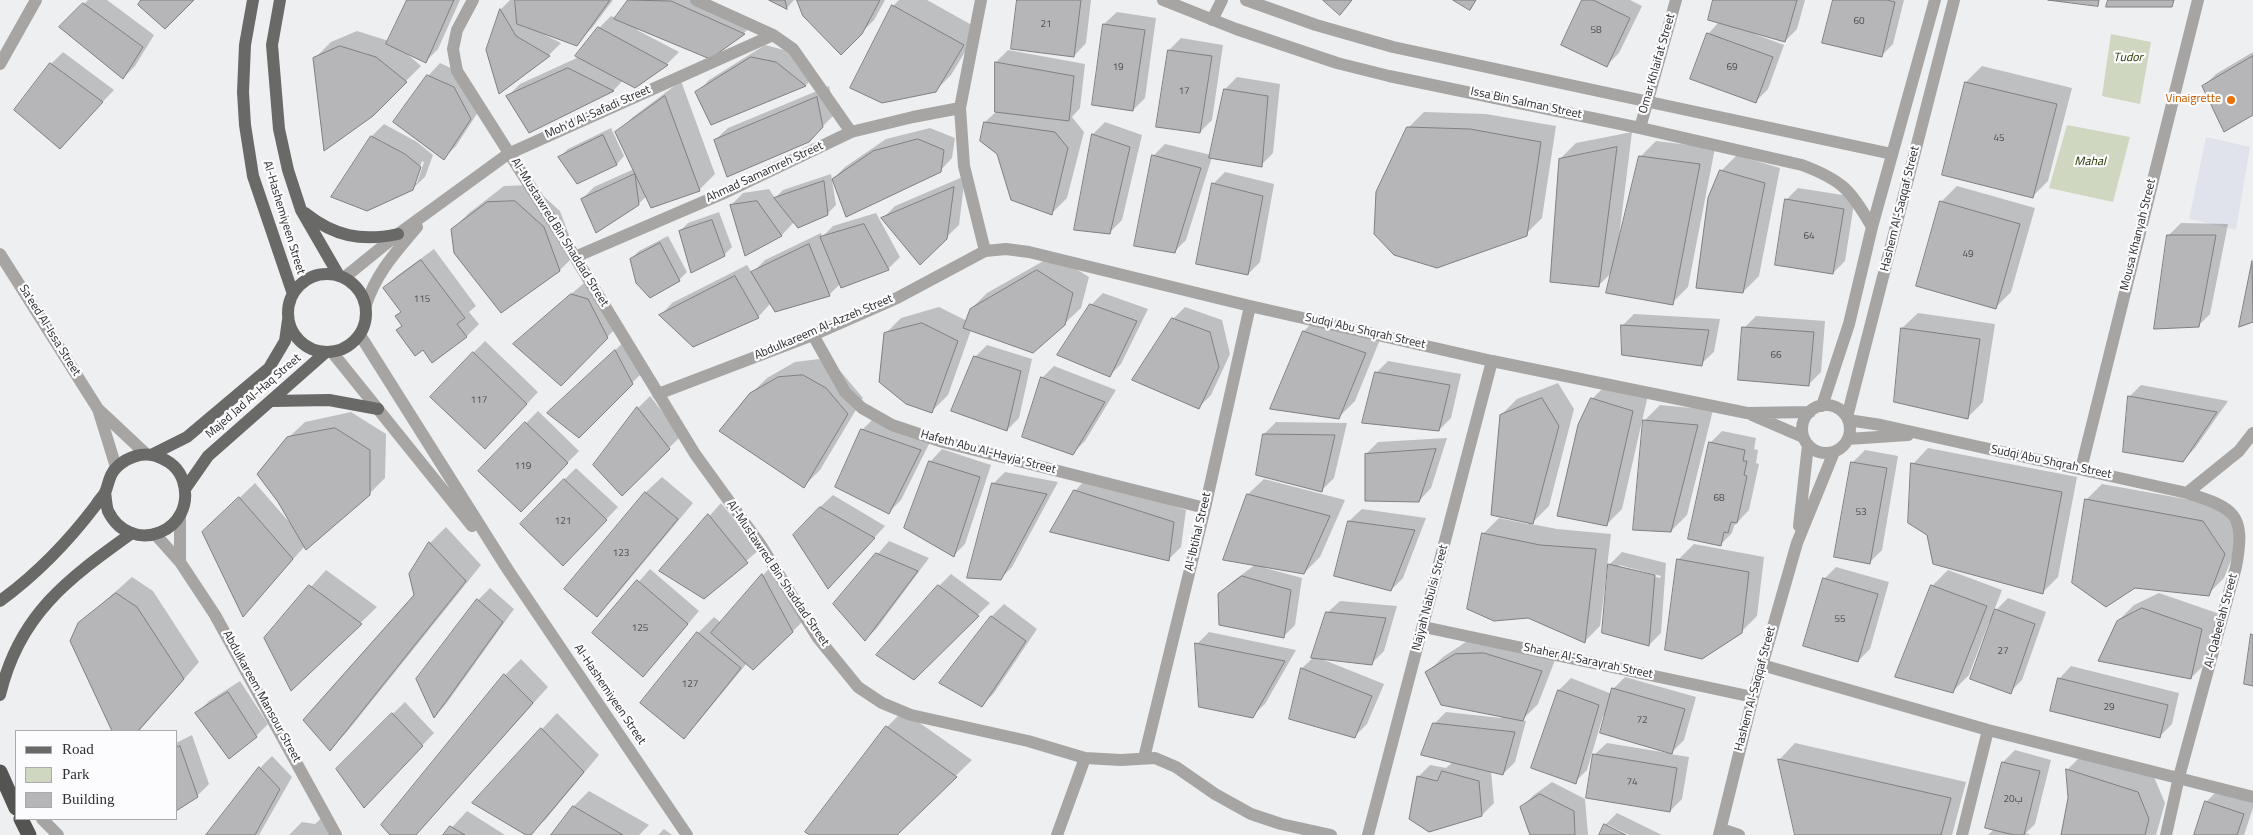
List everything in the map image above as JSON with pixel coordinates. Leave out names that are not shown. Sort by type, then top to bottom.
[{"type":"highway","points":[[2,776],[15,806]]},
{"type":"highway","points":[[22,820],[29,835]]},
{"type":"main road","name":"Al-Hashemiyeen Street","points":[[253,0],[245,45],[243,92],[245,125],[253,176],[293,294]]},
{"type":"main road","name":"Al-Hashemiyeen Street","points":[[280,0],[272,45],[274,86],[282,146],[301,210],[341,276]]},
{"type":"main road","points":[[301,210],[326,228],[348,236],[376,239],[398,234]]},
{"type":"main road","points":[[317,274],[341,276],[354,284],[362,293],[366,305],[366,320],[360,335],[348,347],[329,352],[312,349],[300,342],[292,330],[288,317],[289,305],[293,294],[299,285],[317,274]]},
{"type":"main road","name":"Majed Jad Al-Haq Street","points":[[149,455],[187,437],[269,368],[284,341],[288,317]]},
{"type":"main road","name":"Majed Jad Al-Haq Street","points":[[185,489],[208,456],[329,352]]},
{"type":"main road","points":[[272,401],[329,400],[378,409]]},
{"type":"main road","points":[[149,455],[163,458],[174,466],[182,477],[185,489],[185,502],[180,515],[165,530],[155,534],[132,533],[117,524],[108,510],[105,492],[108,479],[125,460],[149,455]]},
{"type":"main road","points":[[0,601],[47,563],[81,524],[105,492]]},
{"type":"main road","points":[[0,695],[15,651],[40,609],[73,578],[132,533]]},
{"type":"street","points":[[0,64],[36,0]]},
{"type":"street","name":"Al-Mustawred Bin Shaddad Street","points":[[473,0],[457,30],[452,49],[457,71],[575,257],[695,454],[760,544],[818,638],[858,686],[882,703],[911,715],[1028,741],[1085,758],[1121,760],[1155,758],[1176,767],[1215,794],[1251,814],[1281,824],[1331,835]]},
{"type":"street","points":[[696,0],[773,35],[793,49],[851,132]]},
{"type":"street","points":[[981,0],[960,108],[964,166],[985,251]]},
{"type":"street","name":"Issa Bin Salman Street","points":[[1163,0],[1212,20],[1337,63],[1389,76],[1640,128],[1802,165],[1824,173],[1843,184],[1858,202],[1872,226]]},
{"type":"street","points":[[1212,20],[1222,0]]},
{"type":"street","points":[[1246,0],[1316,25],[1393,47],[1892,154]]},
{"type":"street","name":"Omar Khlaifat Street","points":[[1640,128],[1676,0]]},
{"type":"street","name":"Hashem Al-Saqqaf Street","points":[[1822,406],[1849,324],[1872,226],[1935,0]]},
{"type":"street","name":"Hashem Al-Saqqaf Street","points":[[1848,419],[1954,0]]},
{"type":"street","name":"Mousa Khanyah Street","points":[[2081,469],[2198,0]]},
{"type":"street","name":"Moh’d Al-Safadi Street","points":[[341,276],[508,154],[773,35]]},
{"type":"street","name":"Ahmad Samamreh Street","points":[[575,257],[724,193],[851,132],[912,117],[960,108]]},
{"type":"street","name":"Moh’d Al-Safadi Street","points":[[366,305],[371,290],[388,260],[433,208]]},
{"type":"street","name":"Sudqi Abu Shqrah Street","points":[[985,251],[1029,252],[1250,306],[1492,361],[1747,412],[1810,412]]},
{"type":"street","name":"Abdulkareem Al-Azzeh Street","points":[[658,394],[813,335],[897,298],[985,251]]},
{"type":"street","name":"Sa'eed Al-Issa Street","points":[[0,254],[98,410],[116,468]]},
{"type":"street","name":"Al-Ibtihal Street","points":[[1144,758],[1205,508],[1250,306]]},
{"type":"street","name":"Al-Hashemiyeen Street","points":[[360,335],[508,570],[687,835]]},
{"type":"street","name":"Hafeth Abu Al-Hayja' Street","points":[[813,335],[845,392],[862,408],[892,425],[943,442],[1205,508]]},
{"type":"street","name":"Al-Hashemiyeen Street","points":[[329,352],[378,409],[508,570]]},
{"type":"street","name":"Najyah Nabulsi Street","points":[[1368,835],[1424,627],[1492,361]]},
{"type":"street","points":[[1822,406],[1836,407],[1848,419],[1850,430],[1848,439],[1842,447],[1834,452],[1824,453],[1815,451],[1806,441],[1802,428],[1810,412],[1822,406]]},
{"type":"street","name":"Sa'eed Al-Issa Street","points":[[98,410],[149,455]]},
{"type":"street","name":"Sudqi Abu Shqrah Street","points":[[1747,412],[1806,441]]},
{"type":"street","name":"Sudqi Abu Shqrah Street","points":[[1848,419],[2081,469],[2187,494]]},
{"type":"street","points":[[2187,494],[2239,451],[2253,433]]},
{"type":"street","name":"Sudqi Abu Shqrah Street","points":[[1848,439],[1915,434]]},
{"type":"street","name":"Hashem Al-Saqqaf Street","points":[[1797,543],[1806,441]]},
{"type":"street","name":"Hashem Al-Saqqaf Street","points":[[1720,832],[1753,697],[1797,543],[1834,452]]},
{"type":"street","name":"Al-Qabeelah Street","points":[[2166,835],[2179,777],[2236,567],[2240,540],[2238,521],[2230,511],[2220,503],[2187,494]]},
{"type":"street","points":[[180,515],[180,562]]},
{"type":"street","name":"Abdulkareem Mansour Street","points":[[155,534],[180,562],[215,615],[336,835]]},
{"type":"street","name":"Shaher Al-Sarayrah Street","points":[[1424,627],[1753,697]]},
{"type":"street","points":[[1762,665],[1988,730],[2253,797]]},
{"type":"street","points":[[1962,835],[1988,730]]},
{"type":"street","points":[[1057,835],[1085,758]]},
{"type":"street","points":[[2,776],[15,792]]},
{"type":"street","points":[[43,820],[58,835]]},
{"type":"street","points":[[1720,832],[1739,835]]},
{"type":"shaded area","points":[[2206,137],[2250,147],[2236,230],[2189,219]]},
{"type":"green space","name":"Tudor","points":[[2111,34],[2151,42],[2140,104],[2102,96]]},
{"type":"green space","name":"Mahal","points":[[2067,125],[2130,137],[2113,202],[2049,188]]},
{"type":"building","points":[[141,0],[194,0],[165,29],[138,5]]},
{"type":"building","points":[[407,0],[454,0],[426,63],[386,44]]},
{"type":"building","points":[[515,0],[610,0],[577,46],[517,24]]},
{"type":"building","points":[[628,0],[671,1],[745,34],[710,59],[614,19]]},
{"type":"building","points":[[769,0],[785,0],[787,9]]},
{"type":"building","points":[[797,0],[880,0],[862,34],[841,55],[803,16]]},
{"type":"building","points":[[1017,0],[1081,0],[1074,57],[1011,49]]},
{"type":"building","points":[[1323,0],[1352,0],[1340,15]]},
{"type":"building","points":[[1453,0],[1476,0],[1470,10]]},
{"type":"building","points":[[1582,0],[1593,0],[1630,18],[1607,67],[1561,45]]},
{"type":"building","points":[[1713,0],[1797,0],[1785,42],[1708,20]]},
{"type":"building","points":[[1833,0],[1887,0],[1895,2],[1882,57],[1822,43]]},
{"type":"building","points":[[2048,0],[2099,0],[2098,6]]},
{"type":"building","points":[[2108,0],[2174,0],[2172,7],[2106,7]]},
{"type":"building","points":[[83,3],[143,47],[123,79],[59,27]]},
{"type":"building","points":[[892,5],[964,45],[936,92],[882,103],[850,88]]},
{"type":"building","points":[[500,9],[516,36],[550,56],[499,94],[486,50]]},
{"type":"building","points":[[1103,24],[1145,30],[1133,111],[1092,105]]},
{"type":"building","points":[[598,27],[668,65],[635,88],[575,56]]},
{"type":"building","points":[[1707,33],[1773,57],[1756,103],[1690,79]]},
{"type":"building","points":[[340,46],[376,57],[407,82],[373,116],[324,151],[313,58]]},
{"type":"building","points":[[1168,50],[1212,56],[1200,133],[1156,127]]},
{"type":"building","name":"Vinaigrette","points":[[2253,56],[2253,115],[2224,132],[2202,86]]},
{"type":"building","points":[[751,57],[776,62],[806,86],[711,125],[695,92]]},
{"type":"building","points":[[995,62],[1074,76],[1069,121],[995,112]]},
{"type":"building","points":[[50,63],[103,102],[60,149],[14,110]]},
{"type":"building","points":[[568,68],[614,91],[529,133],[506,96]]},
{"type":"building","points":[[427,75],[454,87],[471,119],[444,160],[393,122]]},
{"type":"building","points":[[1965,82],[2057,104],[2033,198],[1942,175]]},
{"type":"building","points":[[1224,89],[1268,96],[1262,167],[1209,158]]},
{"type":"building","points":[[665,96],[700,191],[651,208],[615,132]]},
{"type":"building","points":[[817,97],[823,127],[809,142],[727,177],[714,140]]},
{"type":"building","points":[[984,122],[1055,132],[1068,148],[1052,215],[1011,200],[997,154],[980,141]]},
{"type":"building","points":[[1407,127],[1470,129],[1541,142],[1527,236],[1437,268],[1394,255],[1374,234],[1376,192]]},
{"type":"building","points":[[1092,134],[1130,147],[1110,234],[1074,230]]},
{"type":"building","points":[[603,135],[617,165],[577,184],[558,157]]},
{"type":"building","points":[[371,136],[405,154],[421,167],[413,190],[367,211],[331,197]]},
{"type":"building","points":[[918,139],[944,150],[941,172],[846,217],[832,179],[873,151]]},
{"type":"building","points":[[1617,147],[1599,287],[1550,282],[1559,159]]},
{"type":"building","points":[[1152,155],[1201,168],[1175,253],[1134,246]]},
{"type":"building","points":[[1639,156],[1700,164],[1673,305],[1606,293]]},
{"type":"building","points":[[1720,170],[1765,183],[1743,293],[1696,288],[1708,198]]},
{"type":"building","points":[[635,174],[639,205],[596,233],[581,199]]},
{"type":"building","points":[[824,181],[828,215],[798,228],[774,198]]},
{"type":"building","points":[[1212,183],[1263,196],[1248,275],[1196,264]]},
{"type":"building","points":[[954,187],[947,239],[920,265],[881,218]]},
{"type":"building","points":[[1785,199],[1844,209],[1833,274],[1775,265]]},
{"type":"building","points":[[515,201],[544,227],[560,271],[501,313],[454,253],[451,229],[487,202]]},
{"type":"building","points":[[757,201],[782,236],[745,256],[730,205]]},
{"type":"building","points":[[1940,201],[2020,224],[1996,309],[1916,286]]},
{"type":"building","points":[[712,220],[725,256],[691,273],[679,231]]},
{"type":"building","points":[[864,224],[889,270],[841,288],[820,237]]},
{"type":"building","points":[[2167,235],[2216,235],[2199,327],[2154,329]]},
{"type":"building","points":[[660,243],[680,281],[650,298],[636,283],[630,259]]},
{"type":"building","points":[[809,244],[830,296],[775,312],[751,272]]},
{"type":"building","points":[[421,260],[465,318],[457,324],[467,337],[432,363],[423,350],[415,356],[396,330],[402,326],[395,316],[401,312],[383,288]]},
{"type":"building","points":[[2252,261],[2253,322],[2239,327]]},
{"type":"building","points":[[1037,270],[1073,293],[1065,325],[1033,353],[963,328],[970,309]]},
{"type":"building","points":[[735,276],[759,318],[693,347],[659,315]]},
{"type":"building","points":[[571,294],[588,299],[608,338],[561,386],[513,344]]},
{"type":"building","points":[[1090,304],[1137,321],[1110,377],[1057,355]]},
{"type":"building","points":[[1172,318],[1210,332],[1219,367],[1199,409],[1132,380]]},
{"type":"building","points":[[922,323],[958,341],[932,413],[906,404],[879,382],[884,333]]},
{"type":"building","points":[[1621,325],[1709,330],[1702,366],[1622,355]]},
{"type":"building","points":[[1742,327],[1814,332],[1809,386],[1738,380]]},
{"type":"building","points":[[1901,328],[1980,339],[1968,419],[1894,402]]},
{"type":"building","points":[[1303,331],[1366,353],[1339,419],[1270,409]]},
{"type":"building","points":[[615,350],[633,384],[579,438],[547,413]]},
{"type":"building","points":[[473,352],[527,404],[485,449],[430,397]]},
{"type":"building","points":[[974,356],[1021,371],[1007,431],[951,411]]},
{"type":"building","points":[[1375,372],[1450,385],[1439,431],[1362,423]]},
{"type":"building","points":[[803,375],[826,388],[848,414],[804,488],[719,431],[750,393],[778,377]]},
{"type":"building","points":[[1041,377],[1105,402],[1073,455],[1022,437]]},
{"type":"building","points":[[2128,396],[2217,412],[2183,462],[2123,452]]},
{"type":"building","points":[[1542,398],[1559,426],[1533,524],[1491,515],[1500,415]]},
{"type":"building","points":[[1591,398],[1633,411],[1607,526],[1557,516],[1578,425]]},
{"type":"building","points":[[637,407],[670,449],[622,496],[593,465]]},
{"type":"building","points":[[1643,420],[1698,425],[1671,532],[1633,530]]},
{"type":"building","points":[[525,422],[568,463],[521,512],[478,471]]},
{"type":"building","points":[[335,428],[370,450],[370,495],[306,550],[278,502],[257,474],[287,437]]},
{"type":"building","points":[[861,429],[921,450],[889,514],[835,487]]},
{"type":"building","points":[[1263,434],[1335,435],[1322,492],[1256,475]]},
{"type":"building","points":[[1709,442],[1745,450],[1743,461],[1747,461],[1744,475],[1747,476],[1737,523],[1731,522],[1728,533],[1724,532],[1721,546],[1688,539]]},
{"type":"building","points":[[1436,449],[1419,502],[1365,501],[1365,454]]},
{"type":"building","points":[[929,461],[980,477],[954,557],[904,528]]},
{"type":"building","points":[[1851,462],[1887,468],[1870,564],[1834,557]]},
{"type":"building","points":[[1911,463],[2062,492],[2043,594],[1933,564],[1927,535],[1908,523]]},
{"type":"building","points":[[564,479],[607,520],[563,566],[520,524]]},
{"type":"building","points":[[992,483],[1047,494],[1001,580],[967,578]]},
{"type":"building","points":[[1074,490],[1174,522],[1169,561],[1050,532]]},
{"type":"building","points":[[645,492],[678,519],[597,617],[564,589]]},
{"type":"building","points":[[1247,494],[1330,516],[1304,574],[1223,560]]},
{"type":"building","points":[[239,497],[293,559],[243,617],[202,532]]},
{"type":"building","points":[[2085,499],[2203,521],[2225,554],[2209,596],[2135,588],[2106,607],[2072,583]]},
{"type":"building","points":[[820,507],[875,538],[828,589],[793,535]]},
{"type":"building","points":[[708,514],[748,563],[704,599],[659,571]]},
{"type":"building","points":[[1348,521],[1415,530],[1391,591],[1334,576]]},
{"type":"building","points":[[1482,533],[1540,545],[1596,549],[1585,643],[1528,618],[1494,621],[1467,609]]},
{"type":"building","points":[[429,542],[466,581],[330,751],[303,720],[414,595],[409,574]]},
{"type":"building","points":[[876,553],[918,571],[865,641],[833,604]]},
{"type":"building","points":[[1677,559],[1749,572],[1742,633],[1702,659],[1665,650]]},
{"type":"building","points":[[1608,564],[1655,575],[1649,646],[1602,633]]},
{"type":"building","points":[[762,574],[793,632],[753,670],[711,633]]},
{"type":"building","points":[[1242,576],[1291,590],[1284,638],[1219,625],[1218,594]]},
{"type":"building","points":[[1823,578],[1878,594],[1858,662],[1803,646]]},
{"type":"building","points":[[637,580],[688,624],[643,677],[592,633]]},
{"type":"building","points":[[309,585],[362,624],[291,691],[264,638]]},
{"type":"building","points":[[938,585],[979,616],[914,680],[876,655]]},
{"type":"building","points":[[1931,585],[1987,606],[1953,693],[1895,677]]},
{"type":"building","points":[[116,593],[137,607],[184,679],[139,730],[112,730],[70,641],[78,623]]},
{"type":"building","points":[[477,599],[503,622],[434,718],[416,679]]},
{"type":"building","points":[[2142,608],[2202,629],[2191,679],[2098,661],[2117,621]]},
{"type":"building","points":[[1995,609],[2035,624],[2011,694],[1970,679]]},
{"type":"building","points":[[1326,612],[1386,618],[1372,665],[1311,658]]},
{"type":"building","points":[[991,616],[1026,641],[982,707],[939,683]]},
{"type":"building","points":[[697,632],[741,668],[684,739],[640,703]]},
{"type":"building","points":[[2251,634],[2253,635],[2253,686],[2244,684]]},
{"type":"building","points":[[1195,643],[1285,661],[1253,718],[1199,707]]},
{"type":"building","points":[[1484,653],[1542,671],[1523,721],[1441,705],[1425,672],[1455,654]]},
{"type":"building","points":[[1301,668],[1372,696],[1355,738],[1289,719]]},
{"type":"building","points":[[504,674],[533,703],[416,835],[390,835],[381,825]]},
{"type":"building","points":[[2058,678],[2168,705],[2160,738],[2050,711]]},
{"type":"building","points":[[1612,688],[1685,709],[1672,754],[1600,733]]},
{"type":"building","points":[[1558,690],[1599,705],[1576,784],[1531,768]]},
{"type":"building","points":[[228,692],[257,737],[229,759],[195,713]]},
{"type":"building","points":[[392,713],[423,746],[364,808],[336,769]]},
{"type":"building","points":[[1433,723],[1515,732],[1503,775],[1421,755]]},
{"type":"building","points":[[886,726],[957,777],[897,835],[810,835],[805,832]]},
{"type":"building","points":[[541,728],[584,772],[531,835],[526,835],[472,803]]},
{"type":"building","points":[[180,746],[198,797],[178,810],[178,747]]},
{"type":"building","points":[[1593,754],[1677,768],[1670,812],[1586,798]]},
{"type":"building","points":[[1778,759],[1951,798],[1941,835],[1795,835]]},
{"type":"building","points":[[2002,762],[2040,771],[2024,835],[2014,835],[1985,828]]},
{"type":"building","points":[[259,767],[280,789],[255,835],[206,835]]},
{"type":"building","points":[[2066,769],[2138,792],[2149,819],[2145,835],[2061,835],[2068,798]]},
{"type":"building","points":[[1442,771],[1479,781],[1482,816],[1429,832],[1409,819],[1417,776],[1437,781]]},
{"type":"building","points":[[1540,794],[1574,811],[1575,835],[1530,835],[1520,807]]},
{"type":"building","points":[[2205,801],[2244,814],[2237,835],[2194,835]]},
{"type":"building","points":[[573,806],[623,835],[551,835]]},
{"type":"building","points":[[1604,824],[1626,835],[1599,835]]},
{"type":"building","points":[[450,826],[465,835],[443,835]]},
{"type":"place","name":"Vinaigrette","points":[[2231,100]]}]
